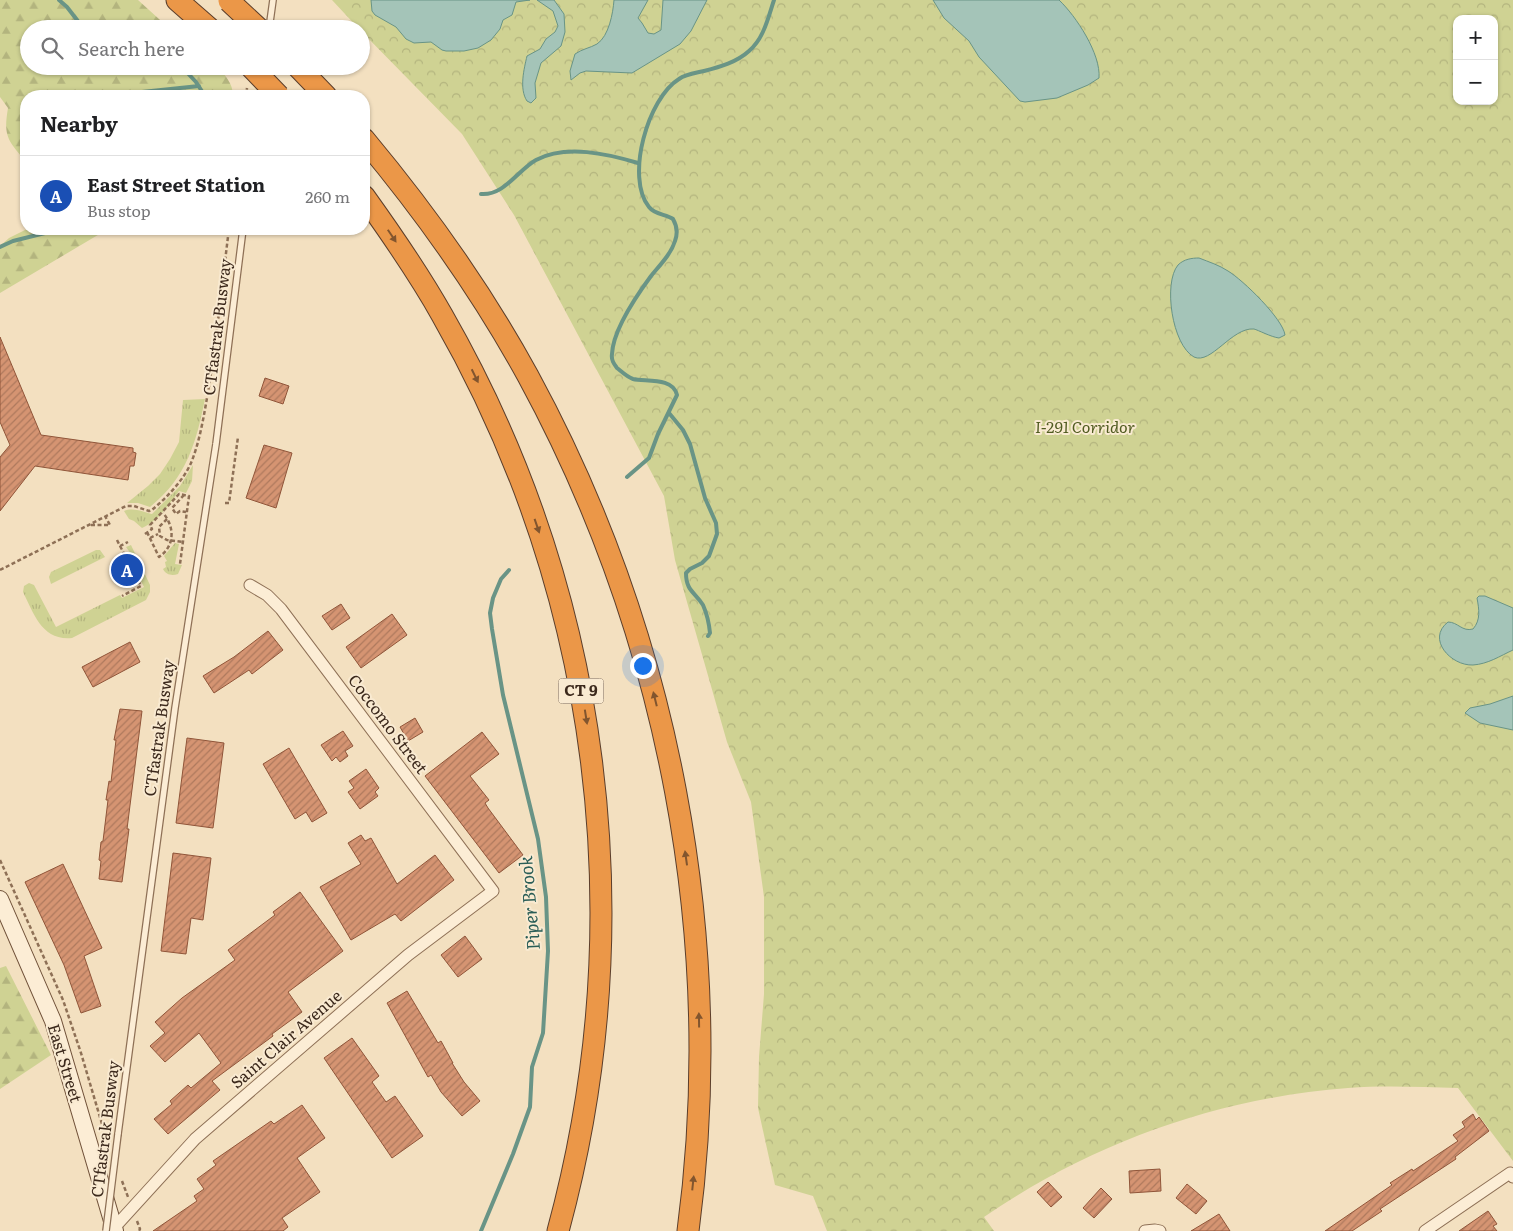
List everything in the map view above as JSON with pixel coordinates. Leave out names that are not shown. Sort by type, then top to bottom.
[{"type":"highway","points":[[228,0],[249,20]]},
{"type":"highway","points":[[177,2],[199,20]]},
{"type":"highway","points":[[260,75],[274,90]]},
{"type":"highway","points":[[306,75],[320,90]]},
{"type":"highway","points":[[370,147],[456,261],[506,338],[532,384],[561,441],[596,519],[643,656],[668,750],[688,866],[696,943],[700,1040],[699,1106],[688,1231]]},
{"type":"highway","name":"CT 9","points":[[370,205],[408,260],[442,315],[468,362],[506,444],[547,556],[562,609],[581,690],[599,822],[602,903],[600,959],[595,1036],[584,1113],[572,1176],[558,1231]]},
{"type":"main road","name":"East Street","points":[[0,899],[53,1021],[112,1230]]},
{"type":"street","name":"Coccomo Street","points":[[250,585],[267,595],[281,609],[493,891]]},
{"type":"street","name":"Saint Clair Avenue","points":[[112,1230],[195,1139],[408,955],[493,891]]},
{"type":"street","points":[[1425,1231],[1512,1175]]},
{"type":"street","points":[[1145,1231],[1160,1231]]},
{"type":"lane","points":[[270,20],[273,0]]},
{"type":"lane","points":[[257,75],[259,90]]},
{"type":"lane","name":"CTfastrak Busway","points":[[112,1230],[118,1134],[175,708],[216,444],[242,235]]},
{"type":"path","points":[[0,570],[126,506],[152,510],[180,482],[190,464],[204,415],[229,235]]},
{"type":"path","points":[[225,503],[229,503],[238,437]]},
{"type":"path","points":[[163,513],[172,532],[172,540],[159,557],[146,533],[152,529],[150,526],[179,494],[189,496],[180,564]]},
{"type":"path","points":[[184,495],[172,508],[176,514],[180,511],[187,512]]},
{"type":"path","points":[[89,525],[110,526],[105,516]]},
{"type":"path","points":[[158,534],[159,527],[167,519]]},
{"type":"path","points":[[158,534],[162,538],[183,542]]},
{"type":"path","points":[[150,538],[158,534]]},
{"type":"path","points":[[117,540],[141,586],[122,596]]},
{"type":"path","points":[[120,546],[128,542]]},
{"type":"green space","points":[[0,0],[138,0],[160,20],[20,20],[20,75],[225,75],[232,90],[20,90],[20,154],[8,138],[6,126],[8,108],[0,97]]},
{"type":"green space","name":"I-291 Corridor","points":[[332,0],[1513,0],[1513,1161],[1458,1088],[1403,1086],[1348,1088],[1299,1093],[1251,1102],[1157,1128],[1112,1146],[1068,1167],[1025,1191],[984,1217],[994,1231],[827,1231],[813,1196],[775,1185],[758,1108],[759,1057],[764,994],[764,897],[751,802],[727,742],[675,560],[664,496],[514,215],[462,134],[370,40],[370,20],[351,20]]},
{"type":"green space","points":[[20,232],[20,235],[98,235],[0,293],[0,246],[9,238]]},
{"type":"green space","points":[[205,399],[193,445],[173,484],[150,507],[138,503],[127,503],[160,474],[170,459],[179,442],[183,400]]},
{"type":"green space","points":[[193,465],[192,481],[186,493],[179,491],[163,512],[153,521],[142,528],[129,519],[124,511],[135,510],[152,514],[180,486]]},
{"type":"green space","points":[[175,543],[179,544],[175,564],[182,565],[178,574],[171,575],[167,574],[163,569],[166,567],[165,562],[167,561],[164,556]]},
{"type":"green space","points":[[131,545],[150,585],[150,592],[146,600],[72,638],[62,638],[46,631],[35,617],[23,592],[24,586],[29,583],[34,585],[56,627],[120,595],[122,598],[144,587],[138,575],[139,568],[136,561],[126,547]]},
{"type":"green space","points":[[96,550],[100,550],[105,557],[51,584],[49,577],[51,572]]},
{"type":"green space","points":[[6,966],[51,1055],[0,1089],[0,968]]},
{"type":"shaded area","points":[[371,0],[530,0],[516,2],[512,15],[503,20],[500,29],[491,40],[478,48],[464,51],[446,51],[431,42],[414,43],[406,39],[396,27],[375,15],[372,11]]},
{"type":"shaded area","points":[[537,0],[554,0],[564,14],[565,32],[561,46],[541,63],[535,83],[536,98],[531,103],[527,101],[523,91],[527,56],[540,49],[558,26],[553,11]]},
{"type":"shaded area","points":[[614,0],[648,0],[638,18],[648,33],[654,34],[661,30],[663,0],[707,0],[691,31],[680,44],[632,73],[586,71],[571,80],[570,71],[575,54],[597,44],[605,36]]},
{"type":"shaded area","points":[[933,0],[1059,0],[1080,25],[1092,47],[1099,68],[1099,78],[1088,85],[1057,98],[1020,101],[979,57],[969,41],[944,18]]},
{"type":"shaded area","points":[[1199,258],[1225,269],[1243,283],[1270,310],[1283,328],[1285,335],[1279,338],[1254,329],[1246,330],[1201,358],[1194,357],[1186,350],[1175,327],[1172,313],[1171,285],[1173,274],[1178,265],[1188,259]]},
{"type":"shaded area","points":[[1485,596],[1513,608],[1513,650],[1484,663],[1465,664],[1457,661],[1444,650],[1440,643],[1440,636],[1442,629],[1448,622],[1469,630],[1476,626],[1479,610],[1477,598]]},
{"type":"shaded area","points":[[1513,696],[1513,730],[1480,723],[1465,713],[1470,708],[1490,704]]},
{"type":"building","points":[[0,337],[41,435],[133,448],[133,452],[136,453],[134,466],[130,466],[128,480],[35,466],[0,511],[0,457],[10,445],[0,422]]},
{"type":"building","points":[[265,378],[289,386],[283,404],[259,396]]},
{"type":"building","points":[[264,445],[292,453],[276,508],[246,498]]},
{"type":"building","points":[[341,604],[350,618],[332,630],[322,616]]},
{"type":"building","points":[[392,614],[407,635],[361,668],[346,647]]},
{"type":"building","points":[[268,631],[283,650],[252,674],[249,670],[214,693],[203,676],[234,657]]},
{"type":"building","points":[[130,642],[140,662],[93,687],[82,667]]},
{"type":"building","points":[[120,709],[142,711],[122,882],[99,879],[101,842],[103,841],[108,800],[106,800],[109,781],[111,782],[116,740],[114,740]]},
{"type":"building","points":[[415,718],[423,732],[408,741],[400,727]]},
{"type":"building","points":[[343,731],[353,746],[345,751],[348,756],[340,762],[336,757],[332,761],[321,745]]},
{"type":"building","points":[[482,732],[499,754],[470,776],[489,800],[485,803],[488,808],[523,855],[499,873],[425,776]]},
{"type":"building","points":[[187,738],[224,743],[213,828],[176,823]]},
{"type":"building","points":[[289,748],[327,813],[312,822],[306,812],[295,819],[263,764]]},
{"type":"building","points":[[366,769],[379,788],[375,792],[378,796],[360,809],[348,792],[354,788],[349,781]]},
{"type":"building","points":[[361,835],[365,841],[371,838],[397,884],[435,855],[454,880],[401,921],[395,914],[351,940],[320,887],[361,864],[348,843]]},
{"type":"building","points":[[173,853],[211,858],[203,920],[191,918],[186,954],[161,951]]},
{"type":"building","points":[[63,864],[102,948],[84,956],[101,1006],[81,1013],[64,965],[25,882]]},
{"type":"building","points":[[300,892],[343,951],[288,992],[302,1012],[212,1081],[220,1090],[168,1134],[154,1119],[172,1104],[170,1101],[188,1085],[191,1088],[221,1063],[199,1033],[165,1062],[150,1046],[165,1033],[155,1022],[182,998],[235,960],[228,950],[275,915],[273,912]]},
{"type":"building","points":[[465,936],[482,959],[458,977],[441,955]]},
{"type":"building","points":[[407,991],[438,1043],[441,1041],[464,1082],[480,1101],[462,1116],[441,1092],[431,1075],[428,1077],[387,1003]]},
{"type":"building","points":[[352,1038],[379,1076],[372,1082],[386,1102],[395,1096],[423,1136],[392,1158],[324,1058]]},
{"type":"building","points":[[302,1105],[325,1138],[297,1158],[320,1192],[282,1218],[288,1227],[283,1231],[153,1231],[197,1201],[194,1196],[204,1189],[197,1179],[216,1165],[213,1161],[271,1121],[274,1124]]},
{"type":"building","points":[[1473,1114],[1476,1120],[1479,1117],[1489,1131],[1455,1157],[1456,1159],[1380,1209],[1382,1211],[1352,1231],[1325,1231],[1392,1185],[1390,1183],[1412,1169],[1413,1171],[1458,1141],[1453,1135],[1465,1127],[1462,1122]]},
{"type":"building","points":[[1160,1169],[1161,1191],[1130,1193],[1129,1171]]},
{"type":"building","points":[[1048,1182],[1062,1197],[1051,1207],[1037,1192]]},
{"type":"building","points":[[1187,1184],[1207,1201],[1196,1214],[1176,1198]]},
{"type":"building","points":[[1101,1188],[1112,1199],[1094,1218],[1083,1208]]},
{"type":"building","points":[[1488,1211],[1497,1224],[1493,1226],[1497,1231],[1459,1231]]},
{"type":"building","points":[[1219,1214],[1230,1231],[1191,1231],[1211,1219]]},
{"type":"waterway","points":[[59,0],[77,20]]},
{"type":"waterway","name":"Piper Brook","points":[[627,477],[649,458],[658,434],[677,395],[670,385],[658,381],[629,377],[617,368],[612,358],[613,345],[621,324],[645,284],[668,255],[677,235],[673,219],[651,210],[642,194],[639,177],[643,139],[658,103],[668,89],[679,79],[734,61],[754,46],[765,27],[774,0]]},
{"type":"waterway","points":[[189,75],[201,90]]},
{"type":"waterway","points":[[161,90],[199,86]]},
{"type":"waterway","points":[[481,194],[497,191],[510,182],[529,164],[548,155],[560,152],[587,152],[614,156],[638,163]]},
{"type":"waterway","points":[[0,247],[13,241],[37,235]]},
{"type":"waterway","points":[[669,413],[683,430],[690,444],[705,498],[716,523],[717,534],[709,556],[686,573],[689,588],[703,605],[706,612],[710,633],[708,636]]},
{"type":"waterway","name":"Piper Brook","points":[[481,1231],[530,1107],[532,1067],[543,1033],[548,951],[546,897],[538,839],[503,695],[490,613],[493,598],[501,579],[509,570]]},
{"type":"place","name":"East Street Station","points":[[127,570]]}]
